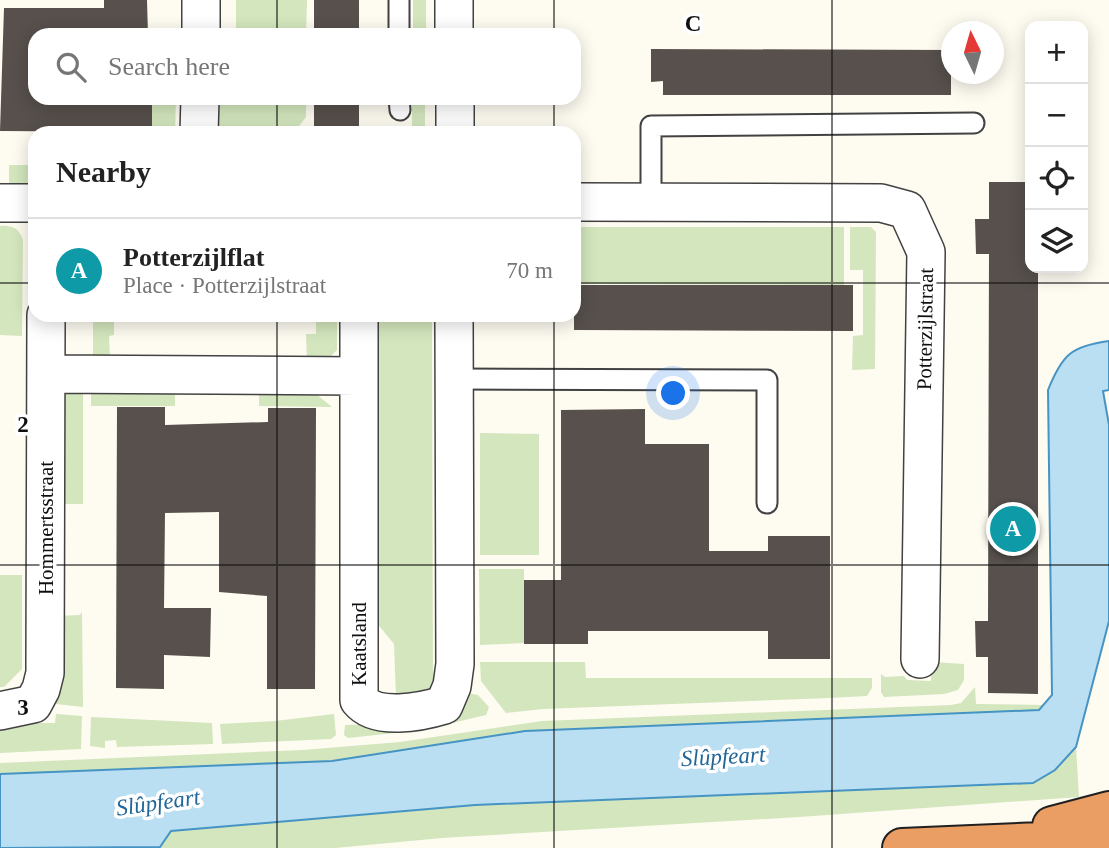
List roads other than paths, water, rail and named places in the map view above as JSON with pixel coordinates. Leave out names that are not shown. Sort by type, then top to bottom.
[{"type":"highway","points":[[986,844],[1109,811]]},
{"type":"highway","points":[[902,848],[1109,839]]},
{"type":"street","points":[[201,0],[201,28]]},
{"type":"street","points":[[454,0],[454,28]]},
{"type":"street","points":[[199,126],[200,105]]},
{"type":"street","points":[[455,105],[455,126]]},
{"type":"street","name":"Potterzijlstraat","points":[[581,202],[881,203],[906,210],[926,252],[920,659]]},
{"type":"street","points":[[0,203],[28,203]]},
{"type":"street","name":"Hommertsstraat","points":[[0,710],[33,704],[45,673],[46,322]]},
{"type":"street","name":"Kaatsland","points":[[359,322],[359,701],[365,708],[376,712],[411,712],[444,705],[452,686],[455,664],[454,322]]},
{"type":"street","points":[[47,374],[359,376]]},
{"type":"lane","points":[[399,0],[399,28]]},
{"type":"lane","points":[[651,202],[651,126],[974,123]]},
{"type":"lane","points":[[456,379],[767,380],[767,503]]},
{"type":"water","name":"Slûpfeart","points":[[1109,341],[1109,390],[1103,391],[1109,425],[1109,621],[1076,747],[1055,770],[1033,783],[475,805],[171,831],[160,847],[0,848],[0,774],[332,761],[525,731],[1039,710],[1052,695],[1048,390],[1058,368],[1070,354],[1085,346]]},
{"type":"place","name":"Potterzijlflat","points":[[1013,529]]}]
